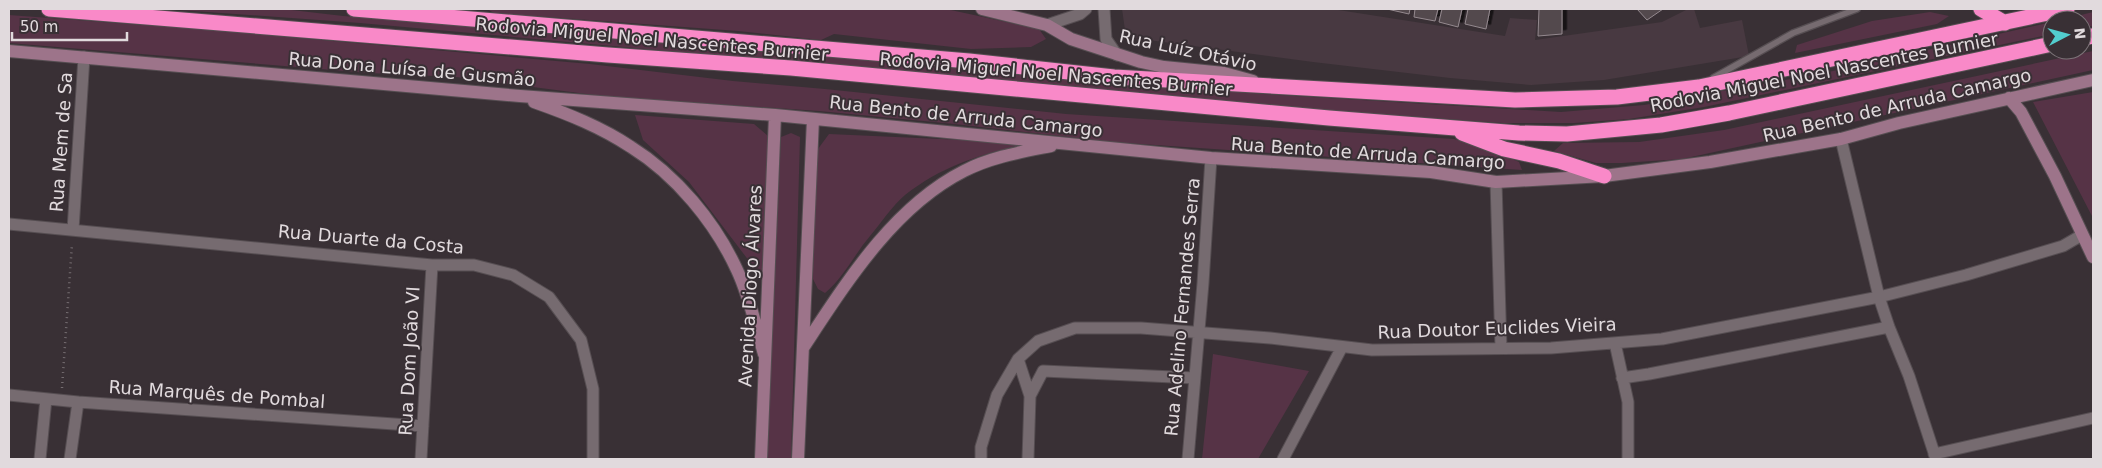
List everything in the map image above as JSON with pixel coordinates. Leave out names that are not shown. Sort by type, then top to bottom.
[{"type":"highway","name":"Rodovia Miguel Noel Nascentes Burnier","points":[[49,9],[791,68],[1246,111],[1519,133],[1567,134],[1660,125],[1739,111],[2042,46]]},
{"type":"highway","name":"Rodovia Miguel Noel Nascentes Burnier","points":[[354,9],[949,59],[1114,76],[1515,100],[1618,97],[1700,86],[2067,9]]},
{"type":"highway","points":[[1981,9],[2005,23]]},
{"type":"highway","points":[[1444,126],[1504,149],[1560,161],[1604,176]]},
{"type":"street","name":"Rua Luíz Otávio","points":[[982,9],[1047,25],[1071,39],[1116,55],[1164,67],[1224,73],[1268,85]]},
{"type":"street","points":[[1047,25],[1080,14],[1086,9]]},
{"type":"street","points":[[1104,9],[1106,39],[1116,55]]},
{"type":"street","name":"Rua Dona Luísa de Gusmão","points":[[9,51],[520,96],[775,114],[813,119]]},
{"type":"street","name":"Rua Mem de Sa","points":[[72,230],[84,58]]},
{"type":"street","name":"Rua Bento de Arruda Camargo","points":[[813,119],[1211,158],[1431,172],[1496,182],[1604,176],[1704,163],[1841,140],[1899,123],[2093,80]]},
{"type":"street","points":[[520,96],[580,119],[632,147],[670,177],[710,222],[738,270],[764,354]]},
{"type":"street","points":[[2009,98],[2021,112],[2055,176],[2093,257]]},
{"type":"street","name":"Avenida Diogo Álvares","points":[[761,459],[775,114]]},
{"type":"street","points":[[798,459],[813,119]]},
{"type":"street","points":[[1841,140],[1879,297],[1909,376],[1935,457],[2093,418]]},
{"type":"street","points":[[803,348],[864,262],[893,226],[929,193],[963,171],[1004,155],[1063,144]]},
{"type":"street","name":"Rua Adelino Fernandes Serra","points":[[1188,459],[1211,158]]},
{"type":"street","points":[[1496,182],[1501,348]]},
{"type":"street","name":"Rua Duarte da Costa","points":[[9,224],[432,265],[474,265],[513,274],[549,297],[581,340],[593,389],[593,459]]},
{"type":"street","name":"Rua Doutor Euclides Vieira","points":[[981,459],[981,447],[997,394],[1018,359],[1038,341],[1075,328],[1141,328],[1199,332],[1372,350],[1551,348],[1662,339],[1879,297],[1966,275],[2054,248],[2082,235]]},
{"type":"street","name":"Rua Dom João VI","points":[[421,459],[432,265]]},
{"type":"street","points":[[1622,378],[1889,327]]},
{"type":"street","points":[[1615,343],[1628,402],[1628,459]]},
{"type":"street","points":[[1283,459],[1342,347]]},
{"type":"street","points":[[1018,359],[1030,396],[1028,459]]},
{"type":"street","points":[[1030,396],[1043,372],[1194,378]]},
{"type":"street","name":"Rua Marquês de Pombal","points":[[9,395],[78,402],[422,426]]},
{"type":"street","points":[[40,459],[46,398]]},
{"type":"street","points":[[70,459],[78,402]]},
{"type":"lane","points":[[1700,86],[1793,33],[1857,9]]},
{"type":"path","points":[[61,400],[72,230]]},
{"type":"shaded area","points":[[166,9],[283,9],[343,16],[740,47],[1263,94],[1561,112],[1644,105],[1824,73],[2042,24],[2042,36],[1704,107],[1629,119],[1574,123],[1503,123],[1285,107],[360,23]]},
{"type":"shaded area","points":[[487,9],[946,9],[1039,29],[1046,39],[1031,47],[971,49],[834,34],[821,40],[738,31],[494,13]]},
{"type":"shaded area","points":[[1122,9],[1332,9],[1505,36],[1510,18],[1537,20],[1535,40],[1662,22],[1688,9],[1694,9],[1700,28],[1742,20],[1749,56],[1604,80],[1531,85],[1450,78],[1313,62],[1126,37]]},
{"type":"shaded area","points":[[1930,12],[1949,16],[1937,24],[1795,53],[1797,45],[1872,21]]},
{"type":"shaded area","points":[[9,15],[210,30],[590,64],[733,81],[1066,114],[1454,139],[1489,149],[1519,162],[1522,170],[1112,142],[819,111],[602,96],[456,77],[369,73],[9,43]]},
{"type":"shaded area","points":[[2092,51],[2093,70],[1682,159],[1596,163],[1554,151],[1563,143],[1639,142],[1724,130],[2051,60],[2092,60]]},
{"type":"shaded area","points":[[2093,92],[2093,218],[2033,102]]},
{"type":"shaded area","points":[[635,115],[754,124],[768,136],[762,278],[689,182],[643,140]]},
{"type":"shaded area","points":[[791,133],[800,137],[791,459],[767,459],[781,137]]},
{"type":"shaded area","points":[[829,134],[1028,143],[979,156],[948,168],[905,195],[864,243],[838,280],[825,293],[818,289],[813,279],[815,153]]},
{"type":"shaded area","points":[[1213,354],[1309,371],[1258,459],[1202,459]]},
{"type":"building","points":[[1387,9],[1410,9],[1409,14]]},
{"type":"building","points":[[1415,9],[1438,9],[1435,21],[1414,17]]},
{"type":"building","points":[[1442,9],[1462,9],[1458,27],[1439,22]]},
{"type":"building","points":[[1468,9],[1490,9],[1486,29],[1465,24]]},
{"type":"building","points":[[1539,9],[1562,9],[1562,34],[1538,36]]},
{"type":"building","points":[[1637,9],[1663,9],[1647,20]]}]
